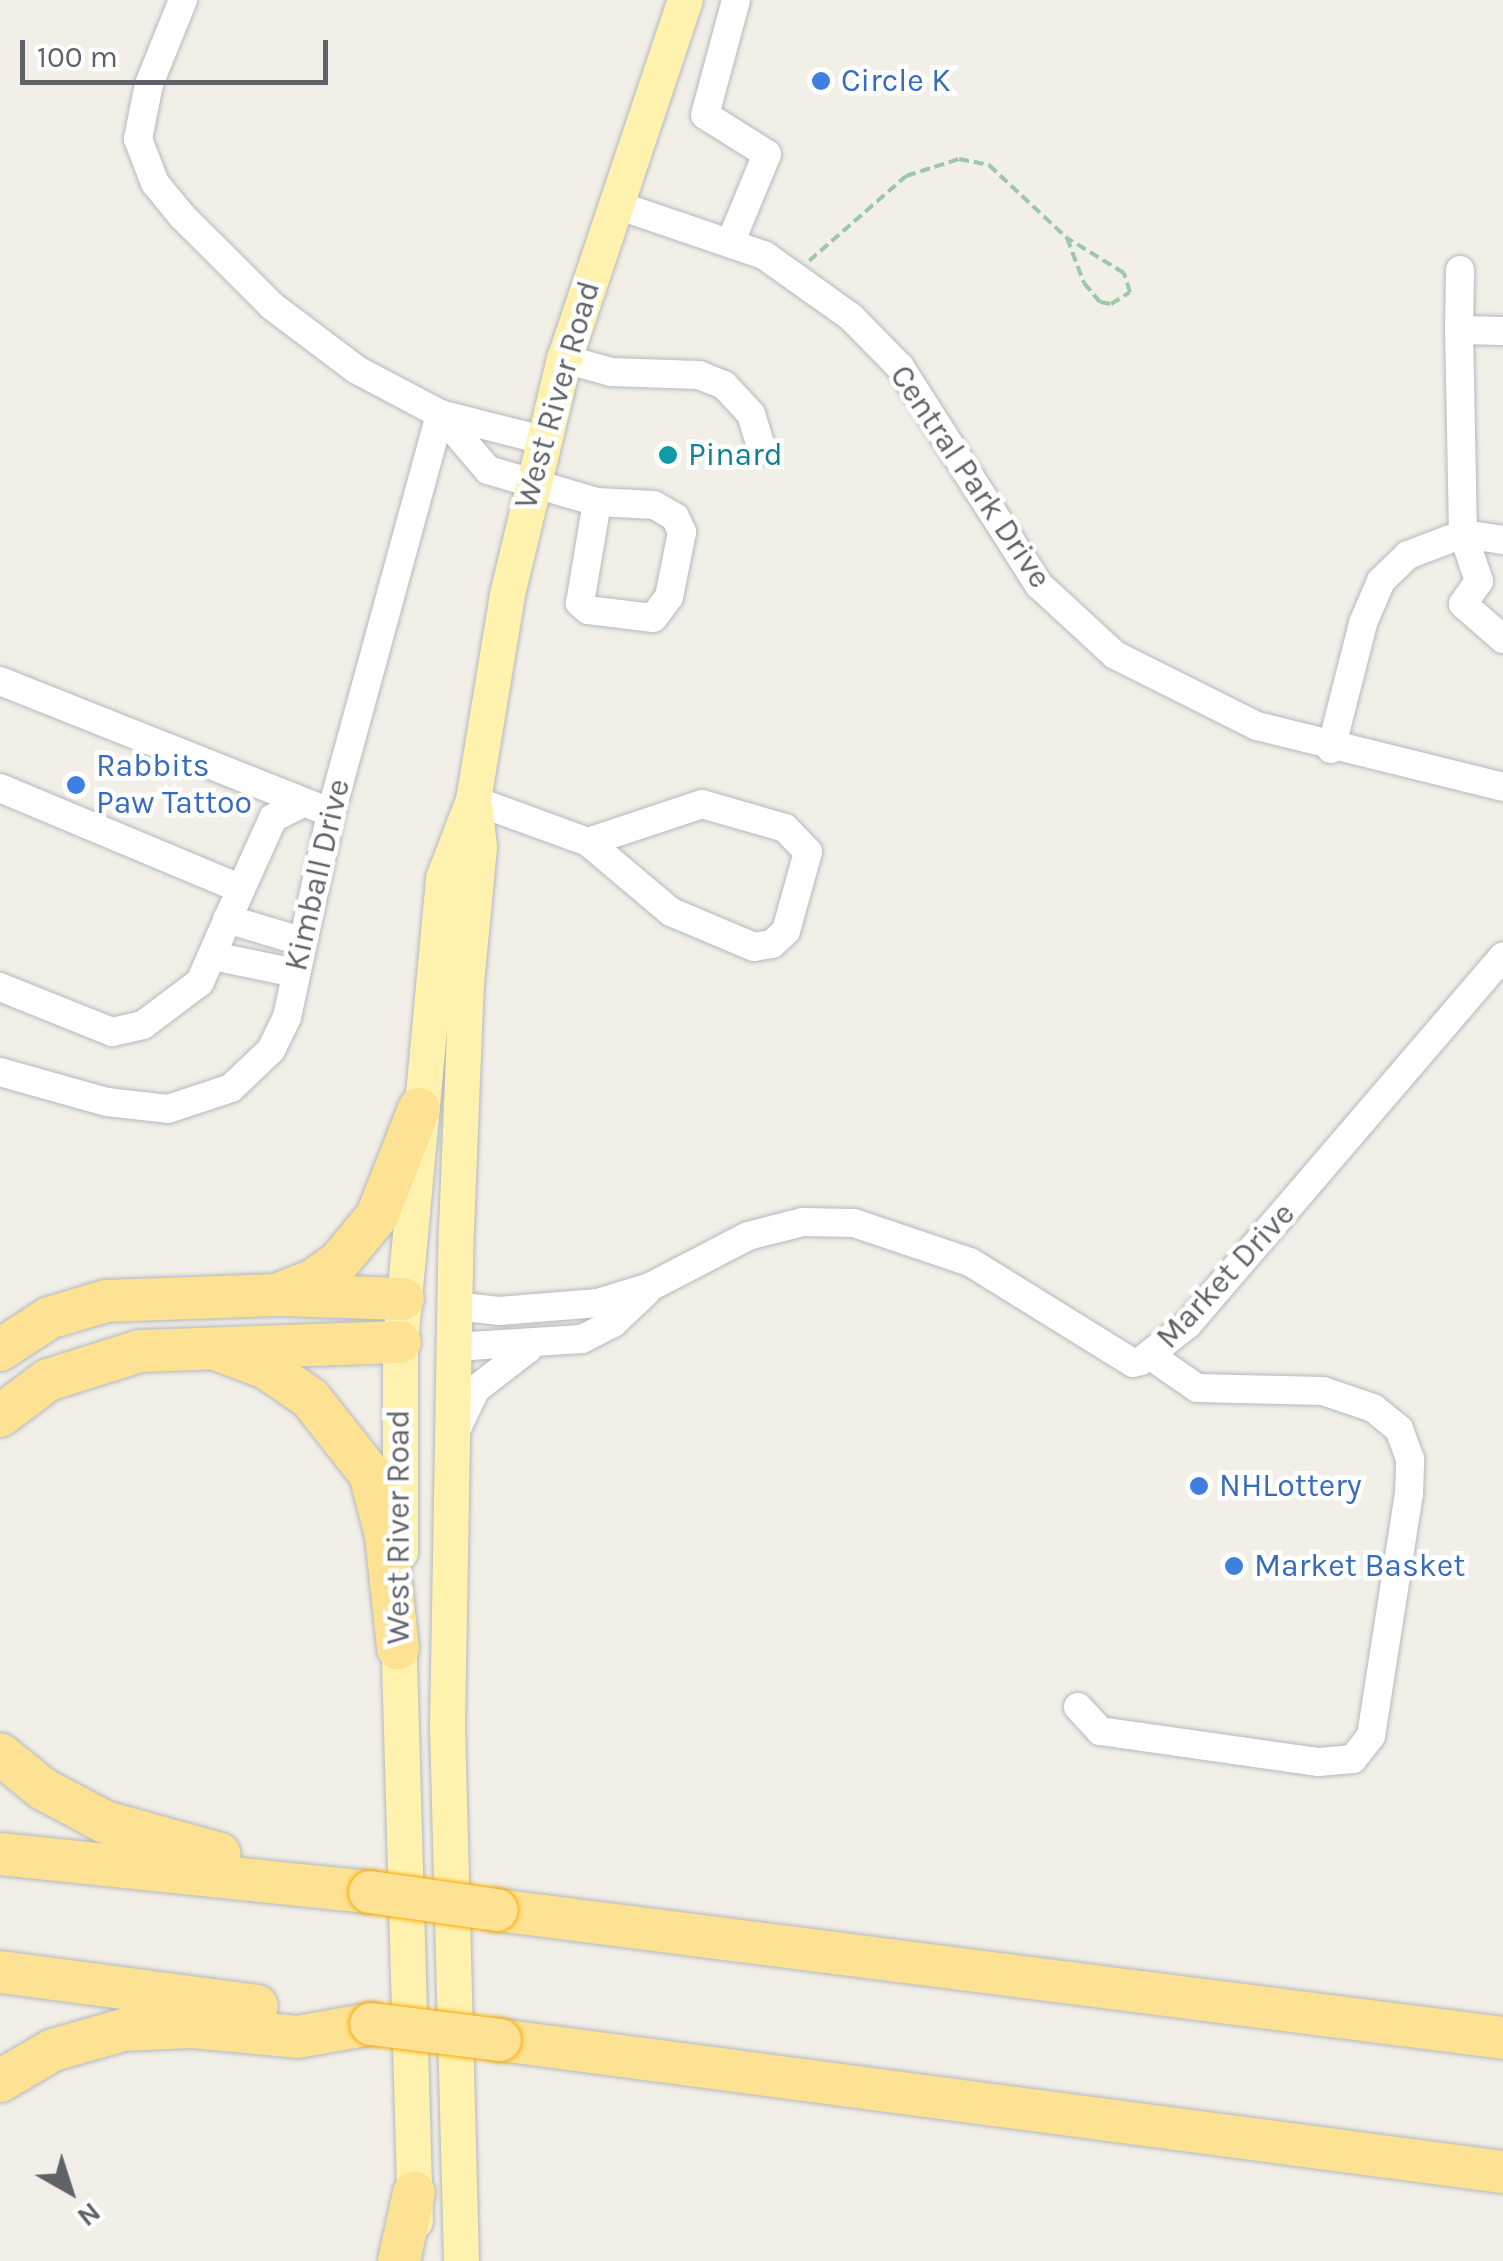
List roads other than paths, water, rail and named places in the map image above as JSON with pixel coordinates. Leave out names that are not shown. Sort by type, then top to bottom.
[{"type":"highway","points":[[276,1295],[314,1280],[361,1239],[388,1192],[419,1109]]},
{"type":"highway","points":[[0,1350],[50,1318],[106,1301],[276,1295],[403,1299]]},
{"type":"highway","points":[[0,1416],[48,1380],[78,1367],[201,1345],[400,1342]]},
{"type":"highway","points":[[201,1345],[291,1383],[351,1442],[381,1504],[398,1648]]},
{"type":"highway","points":[[0,1754],[43,1789],[106,1822],[304,1886]]},
{"type":"highway","points":[[0,1854],[370,1892],[1503,2038]]},
{"type":"highway","points":[[0,1972],[1503,2172]]},
{"type":"highway","points":[[1314,2015],[1503,2011]]},
{"type":"highway","points":[[0,2082],[52,2050],[122,2030],[192,2027],[296,2037],[371,2024]]},
{"type":"highway","points":[[399,2261],[414,2193]]},
{"type":"main road","name":"West River Road","points":[[416,2261],[398,1648],[400,1342],[443,878],[473,800],[530,486],[564,358],[685,0]]},
{"type":"main road","name":"West River Road","points":[[461,2261],[448,1726],[454,1306],[466,984],[479,847],[473,800]]},
{"type":"main road","points":[[403,1299],[454,1306]]},
{"type":"main road","points":[[400,1342],[454,1348]]},
{"type":"street","points":[[182,0],[149,84],[138,139],[155,183],[272,306],[358,370],[440,414],[542,440]]},
{"type":"street","points":[[731,241],[767,154],[705,114],[736,0]]},
{"type":"street","name":"Central Park Drive","points":[[614,204],[731,241],[793,272],[900,368],[1014,552],[1088,635],[1208,705],[1332,749],[1503,787]]},
{"type":"street","points":[[1460,270],[1463,534],[1479,581],[1463,604],[1503,639]]},
{"type":"street","points":[[1459,330],[1503,331]]},
{"type":"street","points":[[564,358],[611,372],[700,375],[724,385],[751,414],[762,450]]},
{"type":"street","points":[[440,414],[488,470],[530,486],[597,502],[654,505],[674,517],[682,532],[669,597],[652,618],[588,610],[580,603],[597,502]]},
{"type":"street","name":"Kimball Drive","points":[[0,1072],[107,1102],[189,1106],[231,1088],[260,1065],[280,1034],[331,813],[440,414]]},
{"type":"street","points":[[1332,749],[1362,624],[1381,581],[1408,555],[1463,534],[1503,540]]},
{"type":"street","points":[[0,682],[331,813]]},
{"type":"street","points":[[0,788],[240,888]]},
{"type":"street","points":[[473,800],[588,842],[671,912],[754,947],[772,944],[786,931],[808,852],[784,828],[702,804],[588,842]]},
{"type":"street","points":[[0,987],[76,1020],[128,1030],[191,995],[273,818],[301,804]]},
{"type":"street","points":[[227,919],[301,941]]},
{"type":"street","points":[[212,956],[295,973]]},
{"type":"street","name":"Market Drive","points":[[453,1446],[476,1388],[510,1358],[539,1346],[600,1332],[650,1287],[748,1236],[803,1222],[854,1223],[970,1262],[1133,1364],[1152,1356],[1188,1324],[1274,1227],[1503,958]]},
{"type":"street","name":"Market Drive","points":[[454,1306],[550,1309],[650,1287]]},
{"type":"street","name":"Market Drive","points":[[454,1348],[539,1346]]},
{"type":"street","points":[[1078,1708],[1100,1732],[1319,1762],[1353,1758],[1371,1736],[1409,1494],[1410,1459],[1399,1428],[1372,1408],[1323,1391],[1197,1388],[1152,1356]]},
{"type":"place","name":"Circle K","points":[[821,81]]},
{"type":"place","name":"Pinard","points":[[668,455]]},
{"type":"place","name":"Rabbits Paw Tattoo","points":[[76,785]]},
{"type":"place","name":"NHLottery","points":[[1199,1486]]},
{"type":"place","name":"Market Basket","points":[[1234,1566]]}]
